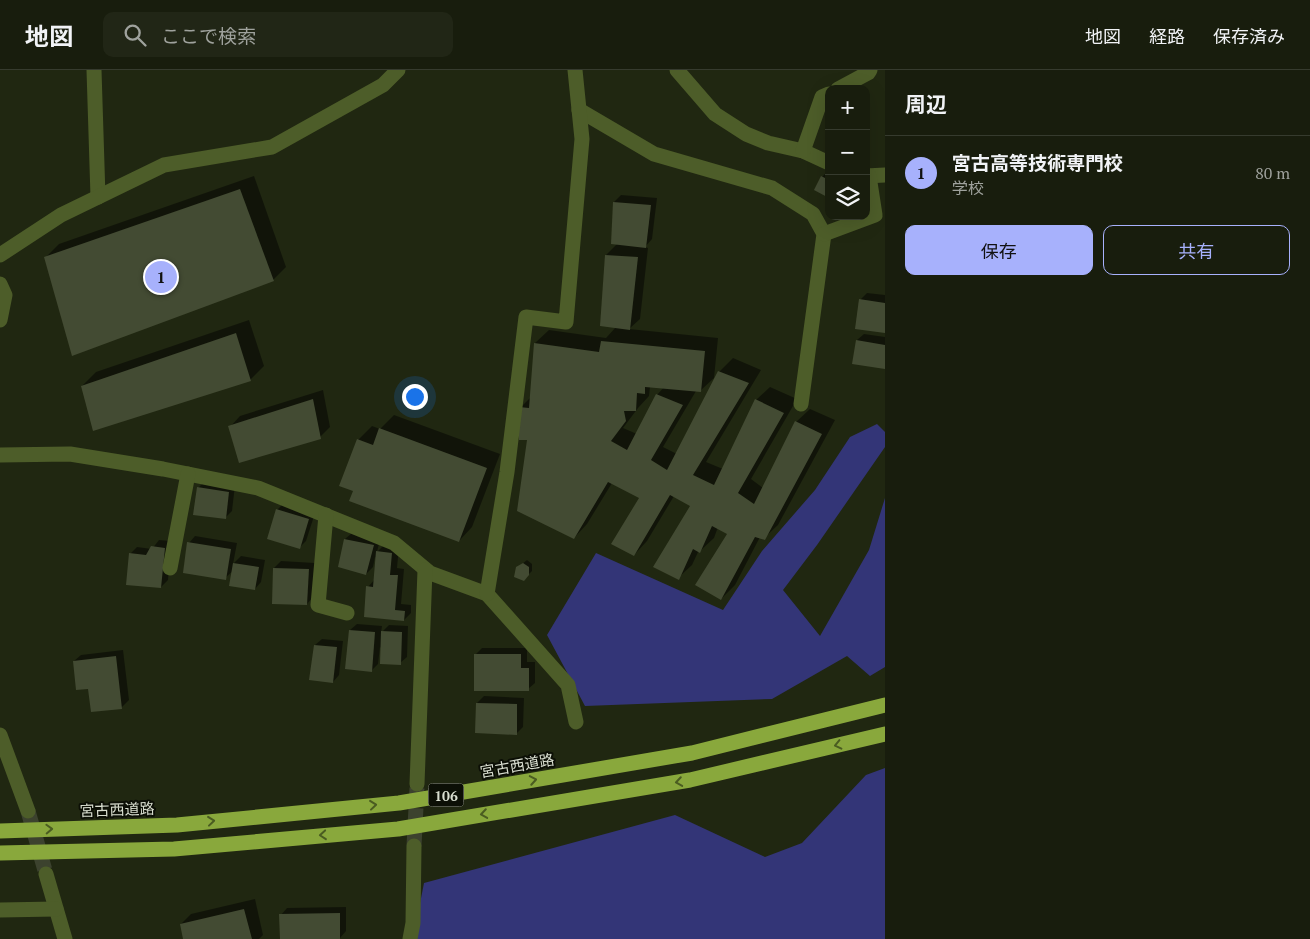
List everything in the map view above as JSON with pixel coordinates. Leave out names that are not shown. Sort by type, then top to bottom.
[{"type":"highway","name":"宮古西道路","points":[[0,831],[177,825],[399,803],[692,753],[885,705]]},
{"type":"highway","name":"106","points":[[0,853],[174,849],[398,828],[690,780],[885,734]]},
{"type":"street","points":[[94,70],[98,197]]},
{"type":"street","points":[[488,594],[507,472],[526,317],[566,322],[582,139],[576,70]]},
{"type":"street","points":[[677,70],[715,114],[746,134],[768,143],[804,151],[825,160]]},
{"type":"street","points":[[846,85],[868,73],[870,70]]},
{"type":"street","points":[[0,254],[61,215],[164,165],[272,147],[383,85],[395,71]]},
{"type":"street","points":[[804,151],[822,97],[825,96]]},
{"type":"street","points":[[579,110],[654,154],[772,188],[813,214],[824,234],[801,404]]},
{"type":"street","points":[[870,176],[885,175]]},
{"type":"street","points":[[870,193],[874,215],[870,217]]},
{"type":"street","points":[[824,234],[861,220]]},
{"type":"street","points":[[0,284],[5,295],[0,320]]},
{"type":"street","points":[[0,455],[70,454],[258,488],[394,543],[425,570],[488,594],[568,685],[576,722]]},
{"type":"street","points":[[170,568],[188,474]]},
{"type":"street","points":[[326,515],[318,605],[347,613]]},
{"type":"street","points":[[417,784],[425,570]]},
{"type":"street","points":[[0,735],[4,757],[28,811]]},
{"type":"street","points":[[410,939],[413,923],[414,846]]},
{"type":"street","points":[[46,874],[65,939]]},
{"type":"street","points":[[0,910],[56,909]]},
{"type":"shaded area","points":[[877,424],[885,432],[885,447],[817,545],[783,590],[820,636],[869,550],[885,498],[885,667],[870,676],[847,656],[772,699],[585,706],[547,635],[596,553],[723,610],[762,551],[815,490],[850,437]]},
{"type":"shaded area","points":[[885,768],[885,939],[413,939],[424,883],[675,815],[765,857],[802,843],[866,775]]},
{"type":"building","points":[[821,176],[825,178],[825,196],[814,190]]},
{"type":"building","points":[[240,189],[274,281],[72,356],[44,257]]},
{"type":"building","points":[[613,202],[651,205],[646,248],[611,244]]},
{"type":"building","points":[[605,255],[638,257],[630,330],[600,326]]},
{"type":"building","points":[[859,299],[885,303],[885,333],[855,329]]},
{"type":"building","points":[[236,333],[251,381],[93,431],[81,386]]},
{"type":"building","points":[[856,340],[885,345],[885,369],[852,364]]},
{"type":"building","points":[[601,341],[705,351],[701,392],[645,387],[645,394],[637,393],[636,411],[624,411],[626,421],[611,441],[627,450],[656,394],[683,405],[651,460],[667,470],[718,371],[749,383],[693,475],[714,485],[755,399],[784,413],[738,493],[754,504],[795,421],[822,434],[765,540],[755,537],[721,600],[695,585],[727,534],[712,526],[700,553],[693,549],[679,580],[653,567],[690,506],[670,495],[634,556],[611,544],[639,498],[608,482],[574,539],[517,511],[527,440],[519,440],[519,407],[529,408],[534,343],[599,352]]},
{"type":"building","points":[[313,399],[321,439],[239,463],[228,426]]},
{"type":"building","points":[[379,428],[487,468],[459,542],[349,501],[353,491],[339,486],[357,439],[373,445]]},
{"type":"building","points":[[197,487],[229,492],[226,519],[193,515]]},
{"type":"building","points":[[276,509],[309,519],[300,549],[267,539]]},
{"type":"building","points":[[344,539],[374,545],[366,575],[338,567]]},
{"type":"building","points":[[187,542],[231,549],[226,580],[183,573]]},
{"type":"building","points":[[151,546],[165,548],[161,588],[126,585],[129,553],[146,555]]},
{"type":"building","points":[[376,551],[392,553],[390,575],[398,575],[395,610],[405,611],[404,621],[364,617],[366,586],[373,587]]},
{"type":"building","points":[[233,563],[259,567],[255,590],[229,586]]},
{"type":"building","points":[[523,563],[529,567],[529,575],[524,581],[514,577],[516,567]]},
{"type":"building","points":[[273,568],[309,569],[307,605],[272,604]]},
{"type":"building","points":[[349,630],[375,632],[372,672],[345,669]]},
{"type":"building","points":[[381,631],[402,632],[401,665],[380,664]]},
{"type":"building","points":[[314,645],[337,647],[333,683],[309,680]]},
{"type":"building","points":[[474,654],[521,654],[521,668],[529,668],[529,691],[474,691]]},
{"type":"building","points":[[116,656],[122,709],[91,712],[88,689],[76,690],[73,661]]},
{"type":"building","points":[[476,703],[517,704],[517,735],[475,733]]},
{"type":"building","points":[[244,909],[252,939],[183,939],[180,924]]},
{"type":"building","points":[[340,913],[340,939],[280,939],[279,914]]},
{"type":"tunnel","points":[[414,846],[417,788]]},
{"type":"tunnel","points":[[28,811],[46,874]]},
{"type":"place","name":"宮古高等技術専門校","points":[[161,277]]}]
